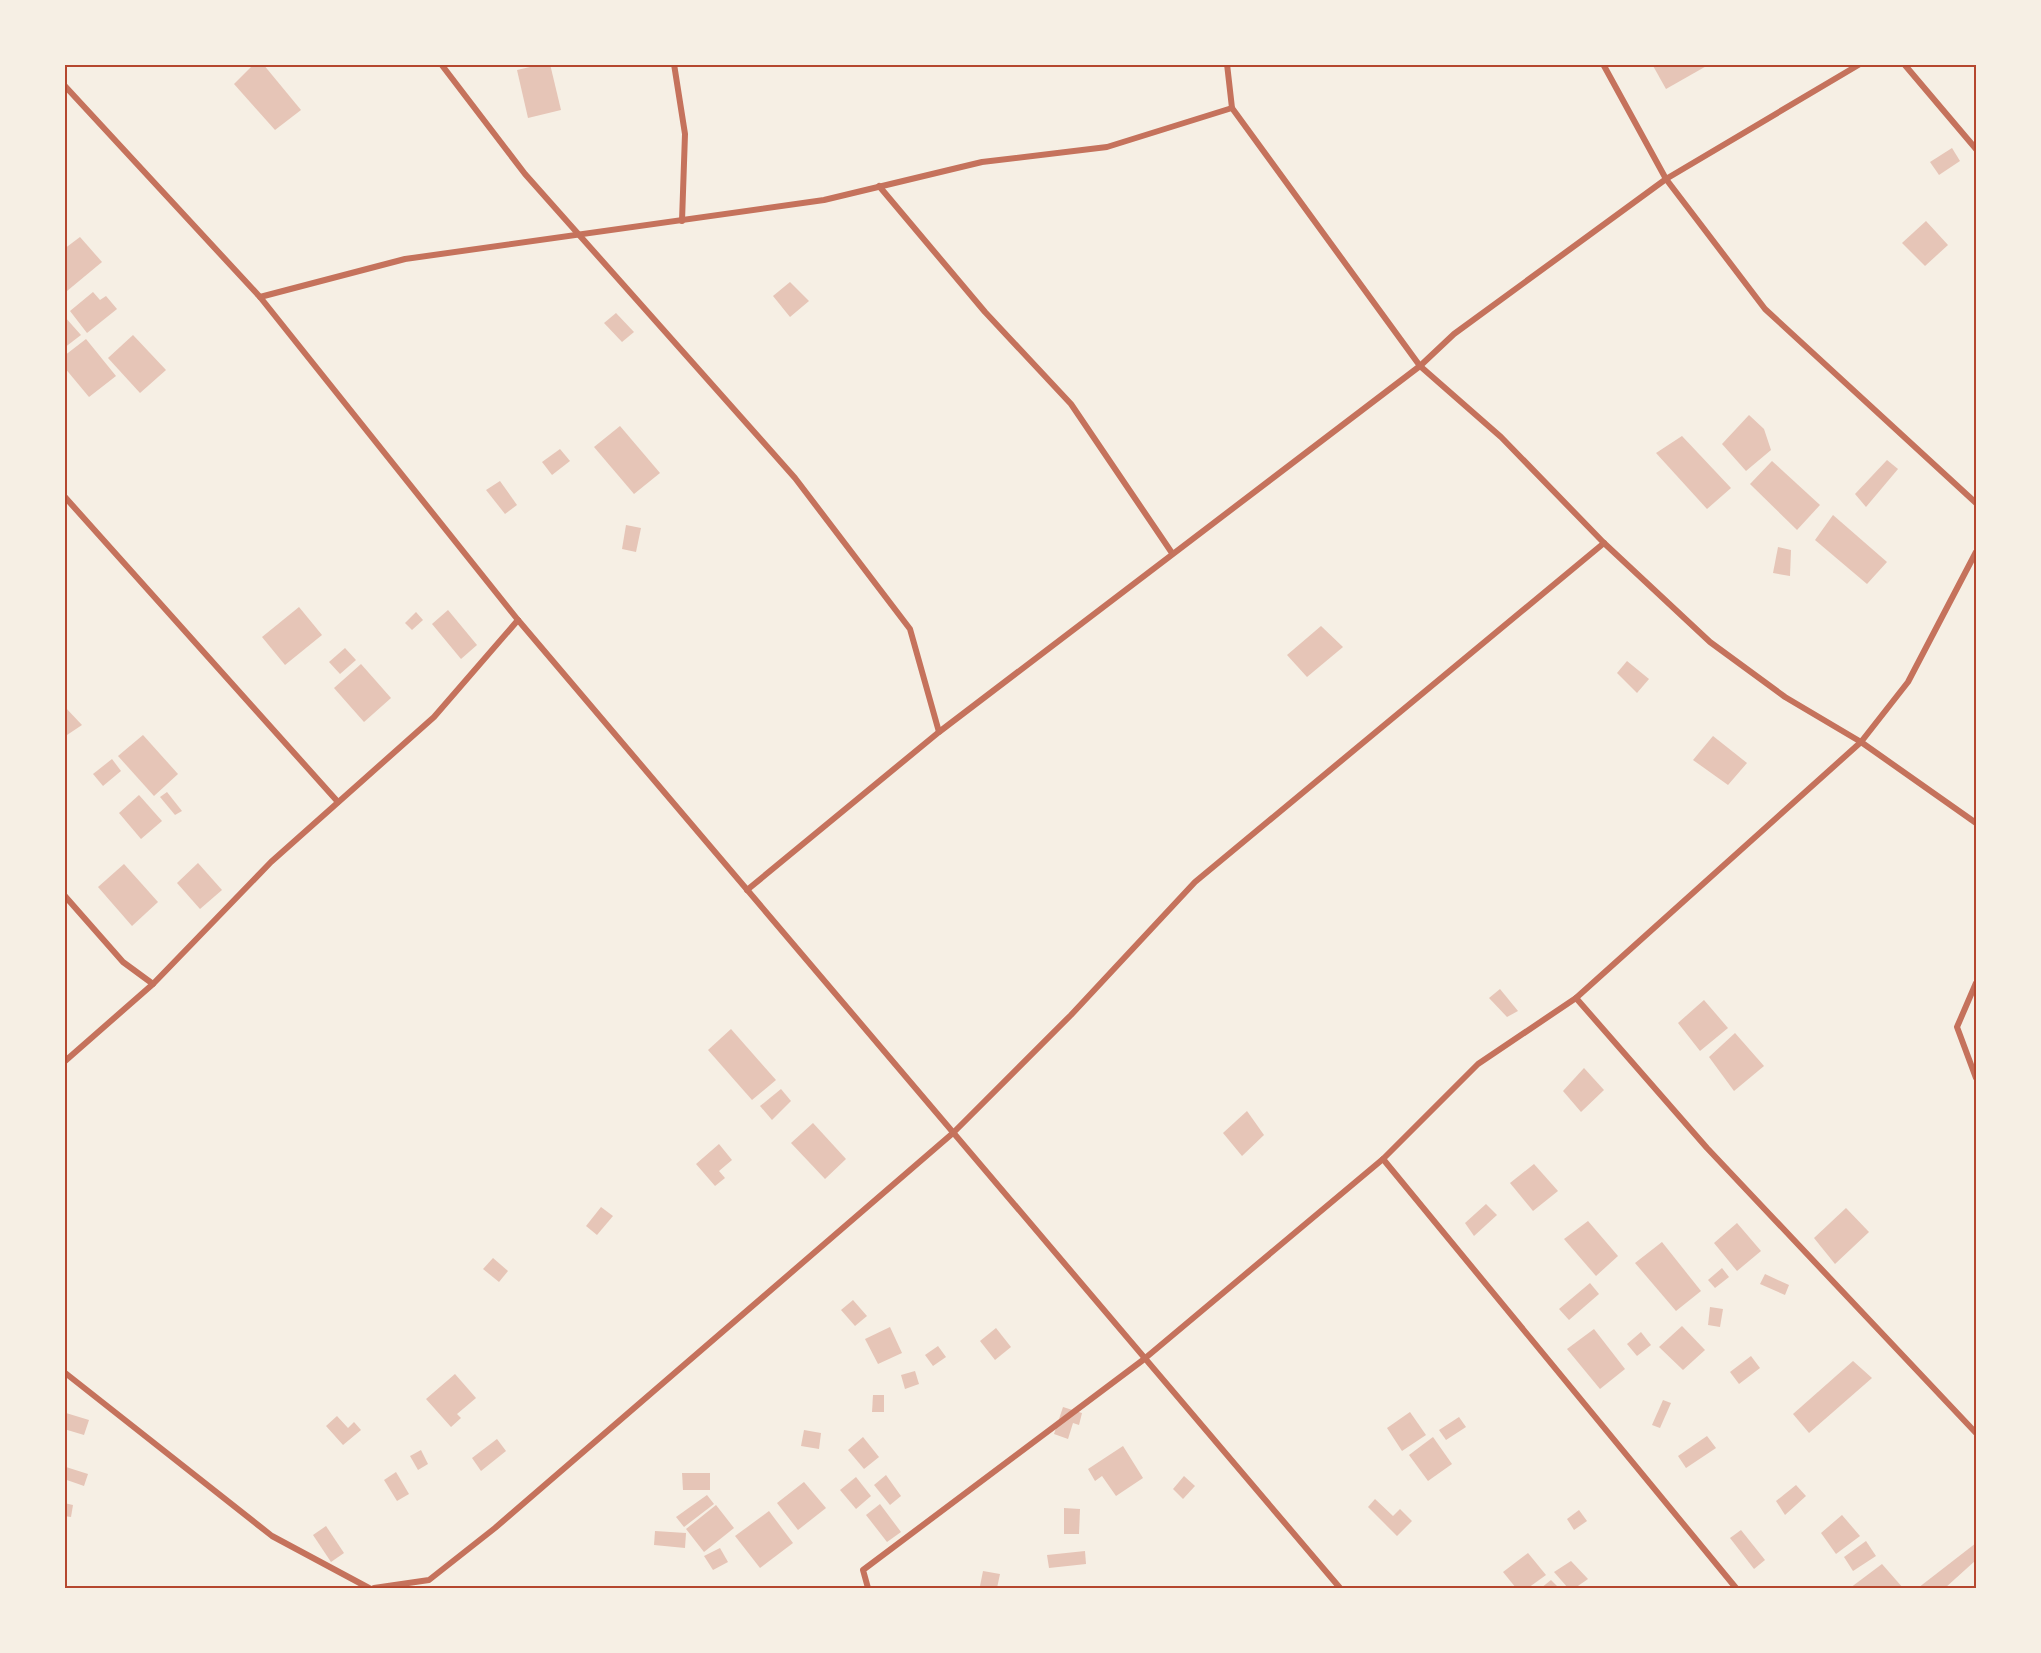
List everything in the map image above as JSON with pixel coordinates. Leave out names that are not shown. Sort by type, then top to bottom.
[{"type":"street","points":[[441,64],[525,174],[795,478],[910,629],[939,732]]},
{"type":"street","points":[[674,64],[685,134],[682,221]]},
{"type":"street","points":[[1227,64],[1232,108],[1420,366],[1501,437],[1604,543],[1710,642],[1785,698],[1861,742],[1977,823]]},
{"type":"street","points":[[1603,64],[1666,179],[1765,309],[1977,503]]},
{"type":"street","points":[[747,890],[939,732],[1420,366],[1454,334],[1666,179],[1860,64]]},
{"type":"street","points":[[1904,64],[1977,149]]},
{"type":"street","points":[[64,85],[67,92],[260,297],[518,620],[1143,1359],[1340,1588]]},
{"type":"street","points":[[260,297],[405,259],[824,200],[982,162],[1107,147],[1232,108]]},
{"type":"street","points":[[879,186],[985,312],[1071,404],[1172,553]]},
{"type":"street","points":[[64,496],[339,802]]},
{"type":"street","points":[[374,1588],[429,1580],[487,1534],[953,1133],[1071,1015],[1195,882],[1604,543]]},
{"type":"street","points":[[868,1588],[863,1570],[1143,1359],[1383,1159],[1478,1064],[1576,998],[1861,742],[1908,682],[1977,552]]},
{"type":"street","points":[[64,1062],[153,984],[272,862],[434,717],[518,620]]},
{"type":"street","points":[[64,895],[123,962],[153,984]]},
{"type":"street","points":[[1977,983],[1957,1027],[1977,1078]]},
{"type":"street","points":[[1576,998],[1707,1148],[1977,1433]]},
{"type":"street","points":[[1383,1159],[1736,1588]]},
{"type":"street","points":[[64,1372],[272,1536],[369,1588]]},
{"type":"building","points":[[254,64],[263,64],[301,110],[275,130],[234,84]]},
{"type":"building","points":[[550,64],[561,110],[528,118],[517,70]]},
{"type":"building","points":[[1652,64],[1710,64],[1666,89]]},
{"type":"building","points":[[1952,148],[1960,161],[1939,175],[1930,162]]},
{"type":"building","points":[[1926,221],[1948,245],[1925,266],[1902,243]]},
{"type":"building","points":[[80,237],[102,262],[67,291],[64,287],[64,249]]},
{"type":"building","points":[[790,282],[809,301],[790,317],[773,296]]},
{"type":"building","points":[[93,292],[100,300],[106,296],[117,309],[87,333],[70,311]]},
{"type":"building","points":[[616,313],[634,332],[622,342],[604,323]]},
{"type":"building","points":[[64,316],[81,335],[64,348]]},
{"type":"building","points":[[133,335],[166,370],[140,393],[108,358]]},
{"type":"building","points":[[86,339],[116,376],[89,397],[64,367],[64,356]]},
{"type":"building","points":[[1749,415],[1764,429],[1771,450],[1746,471],[1722,444]]},
{"type":"building","points":[[620,426],[660,473],[634,494],[594,447]]},
{"type":"building","points":[[1682,436],[1731,488],[1707,509],[1656,453]]},
{"type":"building","points":[[560,449],[570,461],[552,475],[542,462]]},
{"type":"building","points":[[1887,460],[1898,469],[1866,507],[1855,494]]},
{"type":"building","points":[[1772,461],[1820,505],[1797,530],[1750,484]]},
{"type":"building","points":[[500,481],[517,505],[505,514],[486,490]]},
{"type":"building","points":[[1833,515],[1887,562],[1867,584],[1815,540]]},
{"type":"building","points":[[626,525],[641,528],[636,552],[622,549]]},
{"type":"building","points":[[1778,547],[1791,550],[1790,576],[1773,573]]},
{"type":"building","points":[[299,607],[322,635],[285,665],[262,637]]},
{"type":"building","points":[[448,610],[477,645],[461,659],[432,624]]},
{"type":"building","points":[[416,612],[423,620],[412,630],[405,623]]},
{"type":"building","points":[[1321,626],[1343,647],[1307,677],[1287,655]]},
{"type":"building","points":[[345,648],[356,660],[340,674],[329,662]]},
{"type":"building","points":[[1627,661],[1649,679],[1637,693],[1617,673]]},
{"type":"building","points":[[361,664],[391,698],[364,722],[334,688]]},
{"type":"building","points":[[64,706],[82,725],[64,737]]},
{"type":"building","points":[[143,735],[178,774],[154,796],[118,756]]},
{"type":"building","points":[[1713,736],[1747,763],[1728,785],[1693,760]]},
{"type":"building","points":[[112,759],[121,771],[103,786],[93,774]]},
{"type":"building","points":[[167,792],[182,811],[175,815],[160,797]]},
{"type":"building","points":[[139,795],[162,821],[141,839],[119,813]]},
{"type":"building","points":[[198,863],[222,890],[200,909],[177,883]]},
{"type":"building","points":[[124,864],[158,902],[132,926],[98,887]]},
{"type":"building","points":[[1500,989],[1518,1011],[1507,1017],[1489,998]]},
{"type":"building","points":[[1704,1000],[1728,1028],[1700,1051],[1678,1023]]},
{"type":"building","points":[[731,1029],[776,1080],[752,1100],[708,1050]]},
{"type":"building","points":[[1735,1033],[1764,1066],[1734,1091],[1709,1057]]},
{"type":"building","points":[[1584,1068],[1604,1090],[1581,1112],[1563,1091]]},
{"type":"building","points":[[781,1089],[791,1101],[772,1120],[760,1106]]},
{"type":"building","points":[[1247,1111],[1264,1135],[1242,1156],[1223,1133]]},
{"type":"building","points":[[813,1123],[846,1159],[825,1179],[791,1143]]},
{"type":"building","points":[[719,1144],[732,1160],[719,1171],[725,1178],[715,1186],[696,1164]]},
{"type":"building","points":[[1534,1164],[1558,1191],[1533,1211],[1510,1183]]},
{"type":"building","points":[[1486,1204],[1497,1215],[1474,1236],[1465,1223]]},
{"type":"building","points":[[601,1207],[613,1216],[597,1235],[586,1226]]},
{"type":"building","points":[[1846,1208],[1869,1232],[1835,1264],[1814,1238]]},
{"type":"building","points":[[1588,1221],[1618,1256],[1596,1276],[1564,1239]]},
{"type":"building","points":[[1737,1223],[1761,1251],[1737,1271],[1714,1243]]},
{"type":"building","points":[[1662,1242],[1701,1291],[1676,1311],[1635,1263]]},
{"type":"building","points":[[493,1258],[508,1271],[499,1282],[483,1269]]},
{"type":"building","points":[[1722,1268],[1729,1277],[1715,1288],[1708,1280]]},
{"type":"building","points":[[1765,1274],[1789,1285],[1785,1295],[1760,1284]]},
{"type":"building","points":[[1590,1283],[1599,1294],[1569,1320],[1559,1309]]},
{"type":"building","points":[[853,1300],[867,1316],[855,1326],[841,1310]]},
{"type":"building","points":[[1710,1307],[1723,1309],[1720,1327],[1708,1325]]},
{"type":"building","points":[[1682,1326],[1705,1350],[1683,1370],[1659,1347]]},
{"type":"building","points":[[890,1327],[902,1353],[878,1364],[865,1339]]},
{"type":"building","points":[[996,1328],[1011,1347],[995,1360],[980,1341]]},
{"type":"building","points":[[1594,1329],[1625,1369],[1600,1389],[1567,1349]]},
{"type":"building","points":[[1641,1332],[1651,1345],[1637,1356],[1627,1344]]},
{"type":"building","points":[[938,1346],[946,1357],[933,1366],[925,1355]]},
{"type":"building","points":[[1751,1356],[1760,1368],[1739,1384],[1730,1372]]},
{"type":"building","points":[[1853,1361],[1872,1378],[1809,1433],[1793,1414]]},
{"type":"building","points":[[915,1371],[919,1384],[905,1389],[901,1375]]},
{"type":"building","points":[[455,1374],[476,1398],[457,1414],[461,1418],[451,1427],[426,1399]]},
{"type":"building","points":[[873,1395],[884,1395],[884,1412],[872,1412]]},
{"type":"building","points":[[1663,1400],[1671,1403],[1660,1428],[1652,1425]]},
{"type":"building","points":[[1063,1407],[1082,1413],[1079,1425],[1073,1423],[1068,1439],[1054,1434]]},
{"type":"building","points":[[1410,1412],[1426,1435],[1402,1451],[1387,1428]]},
{"type":"building","points":[[66,1413],[89,1420],[84,1435],[64,1429]]},
{"type":"building","points":[[337,1416],[348,1428],[354,1422],[361,1430],[343,1445],[326,1426]]},
{"type":"building","points":[[1459,1417],[1466,1427],[1446,1440],[1439,1430]]},
{"type":"building","points":[[804,1430],[821,1433],[819,1449],[801,1446]]},
{"type":"building","points":[[1707,1436],[1716,1448],[1686,1468],[1678,1456]]},
{"type":"building","points":[[863,1437],[879,1457],[864,1469],[848,1450]]},
{"type":"building","points":[[1433,1437],[1452,1464],[1428,1481],[1409,1455]]},
{"type":"building","points":[[497,1439],[506,1451],[481,1471],[472,1458]]},
{"type":"building","points":[[1123,1446],[1143,1478],[1116,1496],[1102,1476],[1095,1481],[1088,1469]]},
{"type":"building","points":[[421,1450],[428,1464],[418,1470],[410,1456]]},
{"type":"building","points":[[66,1467],[88,1474],[84,1486],[64,1479]]},
{"type":"building","points":[[396,1472],[409,1494],[397,1501],[384,1480]]},
{"type":"building","points":[[682,1473],[710,1473],[710,1490],[683,1490]]},
{"type":"building","points":[[886,1475],[901,1496],[890,1505],[874,1485]]},
{"type":"building","points":[[1184,1476],[1195,1486],[1183,1499],[1173,1489]]},
{"type":"building","points":[[856,1477],[871,1496],[856,1509],[840,1490]]},
{"type":"building","points":[[804,1482],[826,1508],[798,1530],[777,1503]]},
{"type":"building","points":[[1796,1485],[1806,1496],[1785,1515],[1776,1501]]},
{"type":"building","points":[[707,1495],[714,1504],[684,1527],[676,1517]]},
{"type":"building","points":[[1375,1499],[1393,1516],[1400,1509],[1412,1521],[1397,1536],[1368,1507]]},
{"type":"building","points":[[64,1503],[73,1505],[71,1517],[64,1516]]},
{"type":"building","points":[[880,1504],[901,1532],[887,1542],[866,1515]]},
{"type":"building","points":[[716,1505],[734,1528],[704,1552],[686,1529]]},
{"type":"building","points":[[1064,1508],[1080,1509],[1079,1534],[1064,1534]]},
{"type":"building","points":[[1579,1510],[1587,1521],[1574,1530],[1567,1519]]},
{"type":"building","points":[[769,1511],[793,1543],[760,1568],[735,1536]]},
{"type":"building","points":[[1842,1515],[1860,1536],[1836,1554],[1821,1533]]},
{"type":"building","points":[[326,1526],[344,1553],[331,1562],[313,1535]]},
{"type":"building","points":[[1741,1530],[1765,1560],[1754,1569],[1730,1538]]},
{"type":"building","points":[[655,1531],[686,1533],[685,1548],[654,1545]]},
{"type":"building","points":[[1866,1541],[1876,1556],[1853,1571],[1844,1557]]},
{"type":"building","points":[[1976,1543],[1976,1560],[1945,1588],[1918,1588]]},
{"type":"building","points":[[720,1548],[728,1562],[713,1570],[704,1556]]},
{"type":"building","points":[[1085,1551],[1086,1564],[1049,1568],[1047,1555]]},
{"type":"building","points":[[1528,1553],[1546,1575],[1528,1588],[1516,1588],[1503,1572]]},
{"type":"building","points":[[1571,1561],[1588,1579],[1575,1588],[1568,1588],[1554,1572]]},
{"type":"building","points":[[1882,1564],[1903,1588],[1850,1588]]},
{"type":"building","points":[[983,1571],[1000,1574],[997,1588],[980,1586]]},
{"type":"building","points":[[1551,1580],[1559,1588],[1541,1588]]}]
